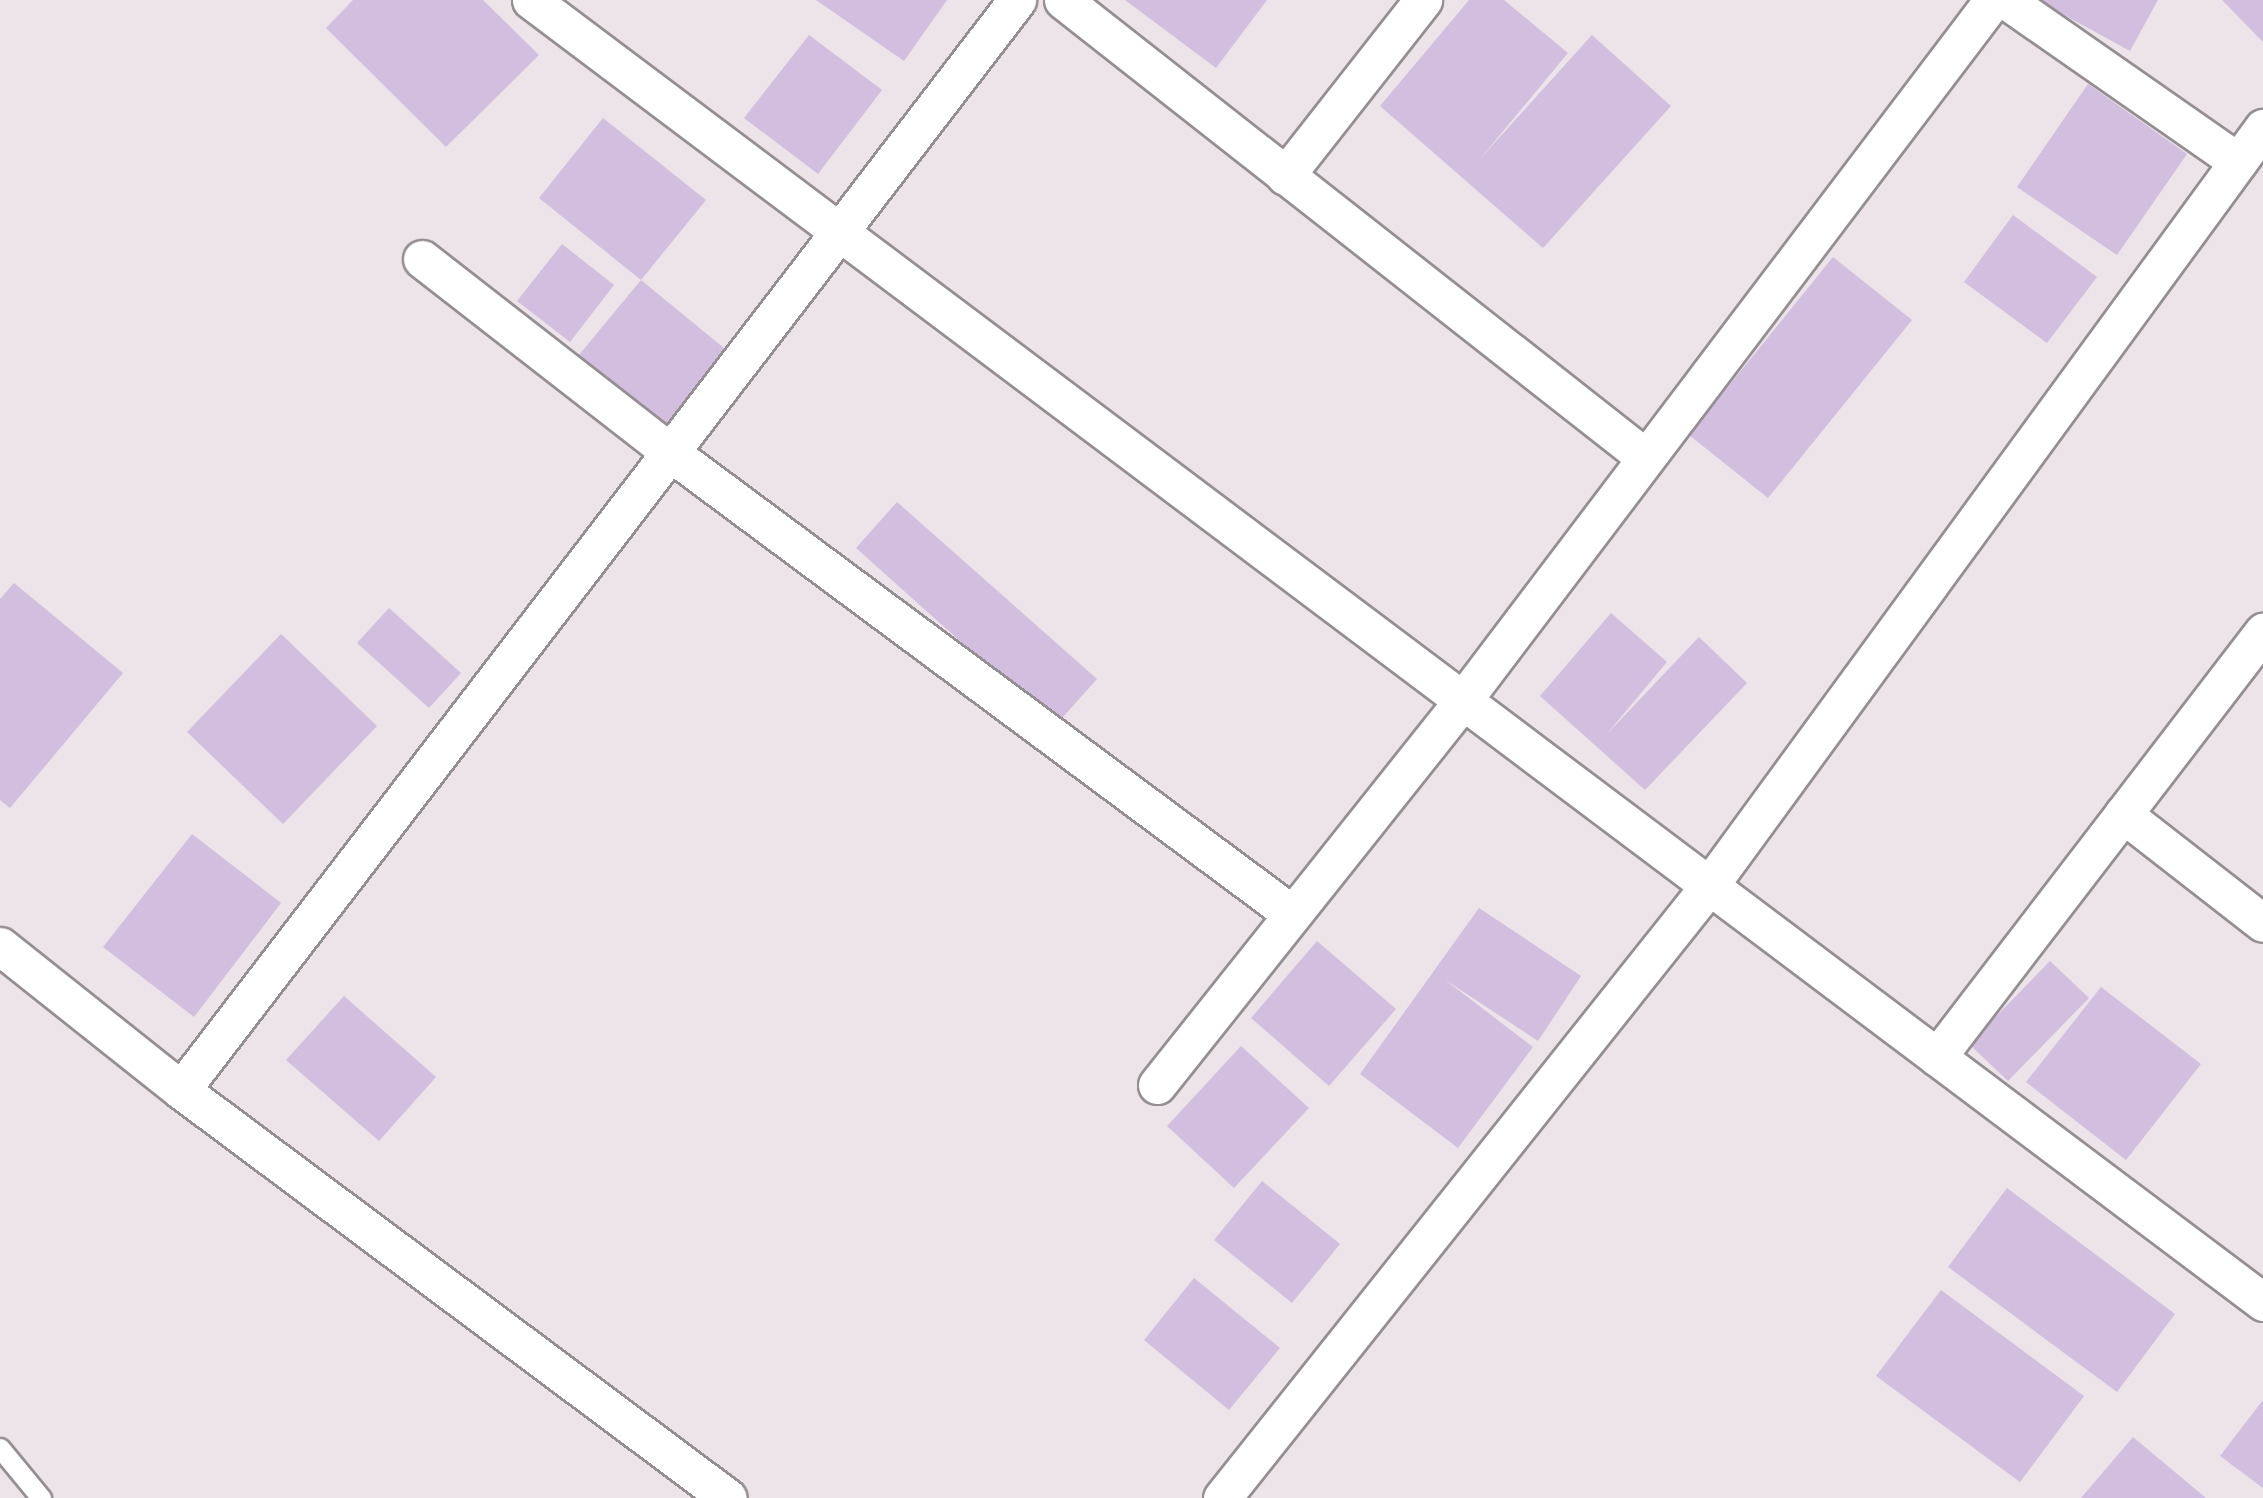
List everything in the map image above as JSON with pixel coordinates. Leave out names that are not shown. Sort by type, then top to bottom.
[{"type":"street","points":[[531,0],[2263,1302]]},
{"type":"street","points":[[181,1090],[841,233],[1017,0]]},
{"type":"street","points":[[1063,0],[1646,458]]},
{"type":"street","points":[[1285,176],[1423,0]]},
{"type":"street","points":[[1157,1085],[1463,700],[1993,0]]},
{"type":"street","points":[[2006,0],[2238,162]]},
{"type":"street","points":[[1222,1498],[1709,886],[2263,128]]},
{"type":"street","points":[[422,259],[671,453],[1292,914]]},
{"type":"street","points":[[1937,1057],[2263,632]]},
{"type":"street","points":[[2123,814],[2263,923]]},
{"type":"street","points":[[0,946],[181,1090],[728,1498]]},
{"type":"lane","points":[[0,1448],[41,1498]]},
{"type":"building","points":[[353,0],[483,0],[539,55],[446,147],[326,28]]},
{"type":"building","points":[[816,0],[947,0],[904,61]]},
{"type":"building","points":[[1125,0],[1267,0],[1216,68]]},
{"type":"building","points":[[1469,0],[1504,0],[1568,53],[1480,159],[1592,35],[1671,106],[1543,248],[1380,106]]},
{"type":"building","points":[[2037,0],[2158,0],[2130,51]]},
{"type":"building","points":[[2222,0],[2263,0],[2263,42]]},
{"type":"building","points":[[809,35],[882,90],[818,174],[744,118]]},
{"type":"building","points":[[2088,84],[2187,154],[2117,255],[2017,187]]},
{"type":"building","points":[[603,118],[706,200],[641,280],[539,198]]},
{"type":"building","points":[[2013,215],[2097,277],[2047,343],[1964,282]]},
{"type":"building","points":[[562,244],[614,285],[570,342],[517,301]]},
{"type":"building","points":[[1833,257],[1912,320],[1768,498],[1689,435]]},
{"type":"building","points":[[641,280],[730,353],[663,434],[574,361]]},
{"type":"building","points":[[897,502],[1097,679],[1055,726],[856,548]]},
{"type":"building","points":[[14,583],[123,673],[10,808],[0,800],[0,599]]},
{"type":"building","points":[[389,608],[461,673],[429,708],[357,643]]},
{"type":"building","points":[[1611,613],[1667,662],[1606,735],[1699,637],[1747,683],[1645,790],[1540,696]]},
{"type":"building","points":[[281,634],[377,726],[283,824],[187,732]]},
{"type":"building","points":[[192,834],[281,903],[194,1017],[103,947]]},
{"type":"building","points":[[1479,908],[1581,976],[1538,1041],[1444,979],[1533,1047],[1458,1148],[1360,1074]]},
{"type":"building","points":[[1317,941],[1396,1009],[1329,1086],[1251,1018]]},
{"type":"building","points":[[2050,961],[2089,998],[2008,1081],[1969,1044]]},
{"type":"building","points":[[2101,987],[2201,1064],[2126,1160],[2026,1082]]},
{"type":"building","points":[[344,996],[436,1077],[379,1141],[286,1060]]},
{"type":"building","points":[[1241,1046],[1309,1108],[1234,1188],[1167,1126]]},
{"type":"building","points":[[1262,1181],[1340,1244],[1292,1303],[1214,1240]]},
{"type":"building","points":[[2007,1188],[2175,1314],[2117,1392],[1948,1267]]},
{"type":"building","points":[[1194,1278],[1280,1348],[1229,1410],[1144,1340]]},
{"type":"building","points":[[1941,1290],[2084,1396],[2020,1482],[1876,1376]]},
{"type":"building","points":[[2263,1400],[2263,1488],[2220,1456]]},
{"type":"building","points":[[2133,1437],[2206,1498],[2081,1498]]}]
